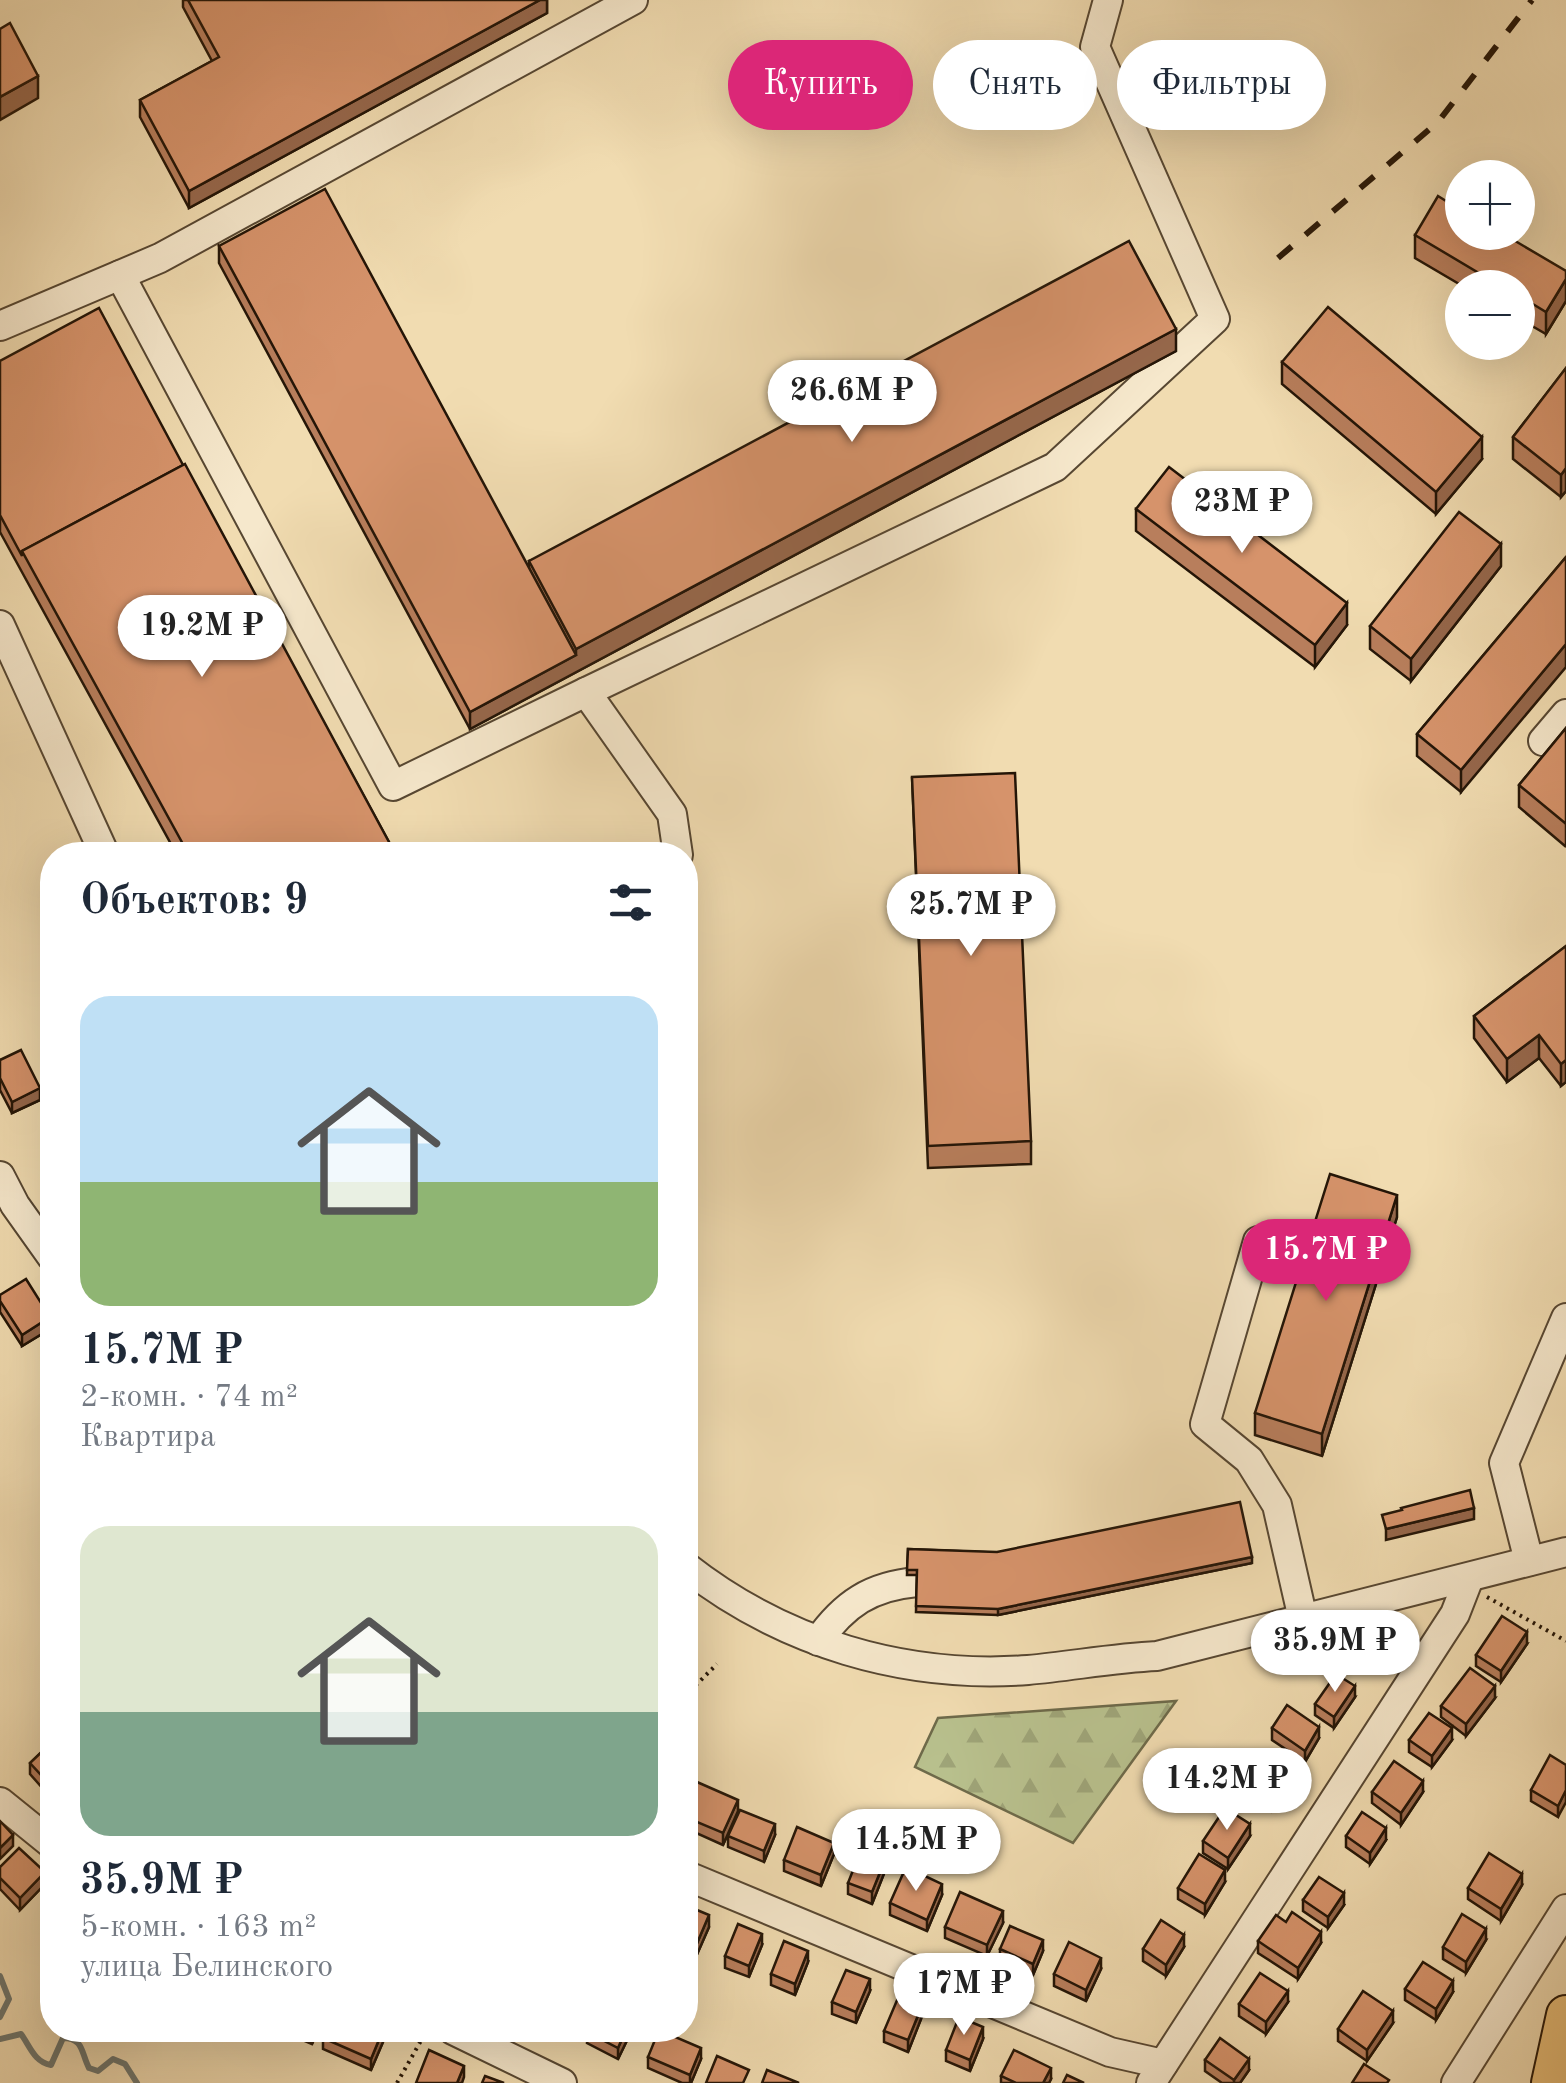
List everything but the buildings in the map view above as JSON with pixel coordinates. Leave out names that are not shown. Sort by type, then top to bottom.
[{"type":"main road","points":[[1551,2083],[1566,2014]]},
{"type":"street","points":[[0,326],[160,258],[633,0]]},
{"type":"street","points":[[120,275],[393,786],[1054,467],[1215,319],[1095,46],[1108,0]]},
{"type":"street","points":[[0,624],[99,842]]},
{"type":"street","points":[[586,692],[672,814],[676,842]]},
{"type":"street","points":[[1542,741],[1566,714]]},
{"type":"street","points":[[0,1176],[7,1208],[40,1243]]},
{"type":"street","points":[[1258,1241],[1205,1424],[1249,1460],[1276,1506],[1303,1620]]},
{"type":"street","points":[[1529,1561],[1504,1463],[1566,1318]]},
{"type":"street","points":[[698,1575],[734,1600],[818,1641],[864,1656],[919,1667],[1019,1670],[1108,1658],[1158,1656],[1566,1552]]},
{"type":"street","points":[[698,1880],[1157,2074],[1455,1614],[1469,1578]]},
{"type":"street","points":[[818,1641],[831,1622],[861,1595],[898,1583],[917,1582]]},
{"type":"street","points":[[0,1802],[40,1834]]},
{"type":"street","points":[[1456,2083],[1566,1909]]},
{"type":"street","points":[[478,2042],[562,2083]]},
{"type":"path","points":[[1469,1578],[1491,1600],[1566,1640]]},
{"type":"path","points":[[698,1683],[717,1664]]},
{"type":"path","points":[[397,2083],[421,2042]]},
{"type":"green space","points":[[1176,1701],[1073,1843],[915,1767],[938,1718]]},
{"type":"waterway","points":[[0,1976],[9,1999],[0,2017]]},
{"type":"waterway","points":[[0,2039],[21,2034],[36,2057],[51,2065],[61,2042]]},
{"type":"waterway","points":[[76,2042],[89,2068],[98,2071],[113,2059],[125,2064],[137,2083]]},
{"type":"railway","points":[[1278,258],[1438,122],[1532,0]]}]
